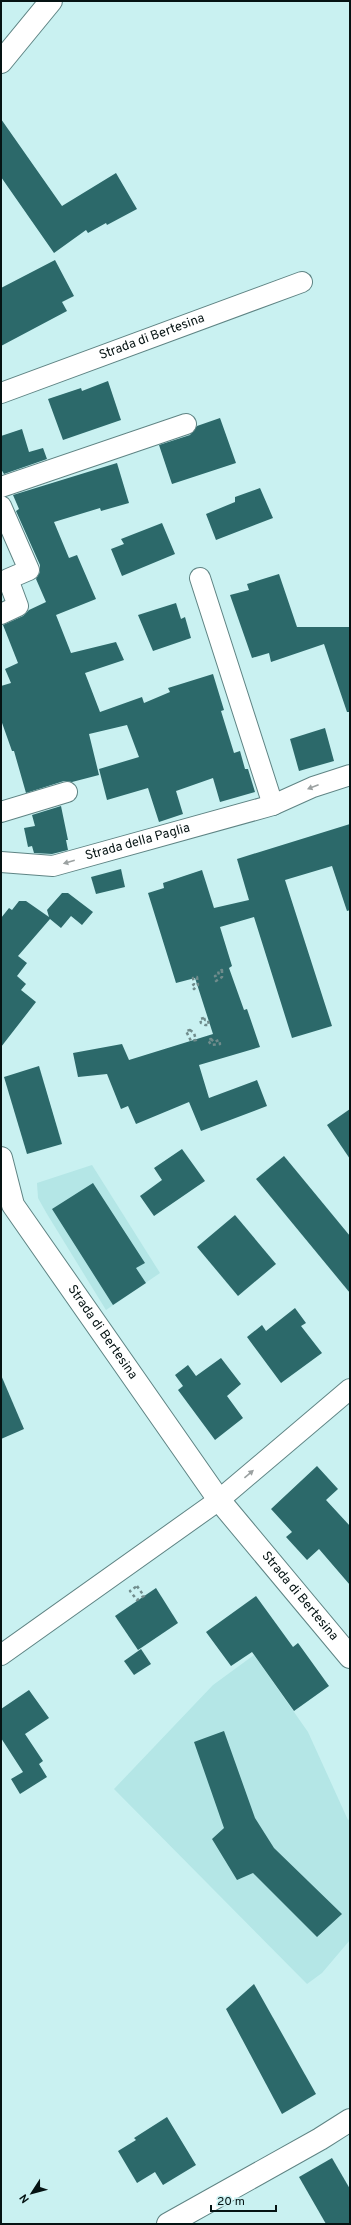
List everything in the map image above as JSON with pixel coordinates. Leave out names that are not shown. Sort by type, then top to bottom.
[{"type":"street","points":[[1,62],[51,1]]},
{"type":"street","name":"Strada di Bertesina","points":[[1,393],[302,282]]},
{"type":"street","points":[[1,487],[186,424]]},
{"type":"street","points":[[1,506],[29,570],[8,579],[18,606],[1,614]]},
{"type":"street","points":[[200,578],[273,805]]},
{"type":"street","name":"Strada della Paglia","points":[[1,862],[53,866],[273,805],[313,787],[350,775]]},
{"type":"street","points":[[1,812],[67,792]]},
{"type":"street","name":"Strada di Bertesina","points":[[1,1158],[7,1204],[219,1500],[350,1657]]},
{"type":"street","points":[[1,1655],[219,1500],[350,1389]]},
{"type":"street","points":[[168,2224],[320,2139],[350,2120]]},
{"type":"path","points":[[222,970],[222,977],[216,981],[215,976],[219,975],[218,971],[222,970]]},
{"type":"path","points":[[197,977],[198,985],[194,989],[192,986],[194,984],[193,978],[197,977]]},
{"type":"path","points":[[186,1030],[191,1030],[194,1033],[196,1040],[192,1042],[189,1034],[187,1035],[186,1030]]},
{"type":"path","points":[[208,1040],[219,1040],[220,1044],[211,1045],[208,1040]]},
{"type":"path","points":[[137,1586],[144,1596],[137,1600],[130,1591],[137,1586]]},
{"type":"shaded area","points":[[92,1165],[160,1273],[106,1310],[38,1198],[37,1183]]},
{"type":"shaded area","points":[[254,1655],[308,1732],[348,1820],[350,1819],[350,1940],[322,1973],[307,1984],[114,1789],[213,1685]]},
{"type":"building","points":[[1,119],[62,206],[116,173],[137,209],[88,233],[86,230],[54,253],[1,177]]},
{"type":"building","points":[[55,260],[74,296],[62,302],[67,311],[1,346],[1,288]]},
{"type":"building","points":[[108,381],[121,420],[63,440],[48,399],[81,388],[82,391]]},
{"type":"building","points":[[220,418],[236,463],[172,484],[159,445],[190,435],[197,426]]},
{"type":"building","points":[[22,429],[29,452],[43,448],[47,459],[4,474],[1,469],[1,436]]},
{"type":"building","points":[[117,463],[129,503],[101,511],[100,508],[54,522],[69,558],[77,555],[96,599],[56,615],[71,653],[116,642],[124,660],[85,673],[100,712],[142,697],[144,703],[170,692],[168,688],[213,674],[224,710],[221,711],[234,753],[240,751],[245,769],[248,769],[255,792],[220,802],[213,778],[176,791],[183,814],[159,822],[148,788],[107,800],[99,769],[139,757],[127,725],[89,734],[99,775],[72,782],[64,781],[26,793],[14,751],[12,751],[1,720],[1,686],[11,683],[5,669],[18,663],[3,625],[23,616],[29,610],[46,602],[36,579],[40,572],[40,565],[16,511],[19,509],[13,495]]},
{"type":"building","points":[[260,488],[273,518],[216,540],[206,514],[235,502],[235,497]]},
{"type":"building","points":[[162,523],[175,554],[122,576],[111,549],[124,544],[121,539]]},
{"type":"building","points":[[279,574],[297,627],[350,627],[350,712],[347,712],[324,644],[271,662],[269,653],[252,658],[230,595],[249,590],[247,584]]},
{"type":"building","points":[[176,603],[181,619],[185,617],[191,638],[153,651],[138,615]]},
{"type":"building","points":[[325,728],[334,761],[299,771],[290,739]]},
{"type":"building","points":[[61,806],[68,840],[66,840],[68,850],[52,854],[34,853],[32,846],[28,847],[24,828],[35,826],[32,815]]},
{"type":"building","points":[[350,824],[350,910],[347,911],[332,866],[285,880],[332,1026],[292,1038],[254,917],[220,927],[232,966],[229,968],[244,1010],[247,1009],[260,1047],[199,1065],[209,1098],[257,1080],[267,1106],[201,1131],[189,1102],[136,1124],[128,1106],[121,1109],[107,1074],[78,1077],[73,1053],[122,1044],[129,1060],[213,1034],[195,978],[176,983],[148,893],[164,888],[163,883],[202,870],[214,908],[249,900],[237,859]]},
{"type":"building","points":[[121,869],[125,887],[96,894],[91,877]]},
{"type":"building","points":[[62,893],[68,893],[93,912],[82,925],[71,916],[61,928],[50,919],[18,956],[27,963],[17,976],[26,984],[21,990],[36,1002],[1,1047],[1,918],[9,908],[12,910],[19,901],[26,901],[49,917],[47,910]]},
{"type":"building","points":[[39,1066],[62,1144],[27,1154],[4,1077]]},
{"type":"building","points":[[350,1109],[350,1159],[327,1125]]},
{"type":"building","points":[[182,1149],[205,1181],[154,1216],[140,1196],[162,1180],[154,1168]]},
{"type":"building","points":[[284,1156],[350,1236],[350,1293],[256,1179]]},
{"type":"building","points":[[93,1183],[145,1263],[136,1268],[146,1283],[113,1305],[52,1209]]},
{"type":"building","points":[[235,1215],[276,1264],[238,1296],[197,1247]]},
{"type":"building","points":[[295,1308],[306,1323],[301,1326],[322,1353],[281,1383],[247,1337],[262,1325],[266,1331]]},
{"type":"building","points":[[221,1358],[241,1384],[227,1396],[243,1418],[215,1440],[178,1390],[183,1386],[175,1375],[188,1365],[196,1376]]},
{"type":"building","points":[[1,1375],[24,1429],[1,1439]]},
{"type":"building","points":[[317,1466],[338,1489],[326,1500],[350,1526],[350,1585],[319,1549],[307,1560],[286,1537],[292,1532],[271,1509]]},
{"type":"building","points":[[156,1588],[178,1623],[138,1650],[115,1616]]},
{"type":"building","points":[[256,1596],[293,1647],[298,1643],[329,1686],[294,1711],[252,1652],[231,1666],[206,1632]]},
{"type":"building","points":[[141,1649],[151,1664],[134,1675],[124,1661]]},
{"type":"building","points":[[29,1690],[49,1718],[25,1734],[43,1761],[39,1764],[47,1777],[20,1794],[11,1779],[23,1772],[1,1738],[1,1709]]},
{"type":"building","points":[[224,1731],[255,1818],[274,1848],[342,1914],[317,1937],[253,1873],[237,1880],[212,1839],[224,1828],[194,1742]]},
{"type":"building","points":[[254,1984],[316,2094],[282,2114],[226,2009]]},
{"type":"building","points":[[167,2117],[196,2165],[163,2185],[155,2172],[137,2183],[118,2151],[136,2140],[134,2138]]},
{"type":"building","points":[[332,2158],[350,2189],[350,2224],[326,2224],[299,2177]]}]
